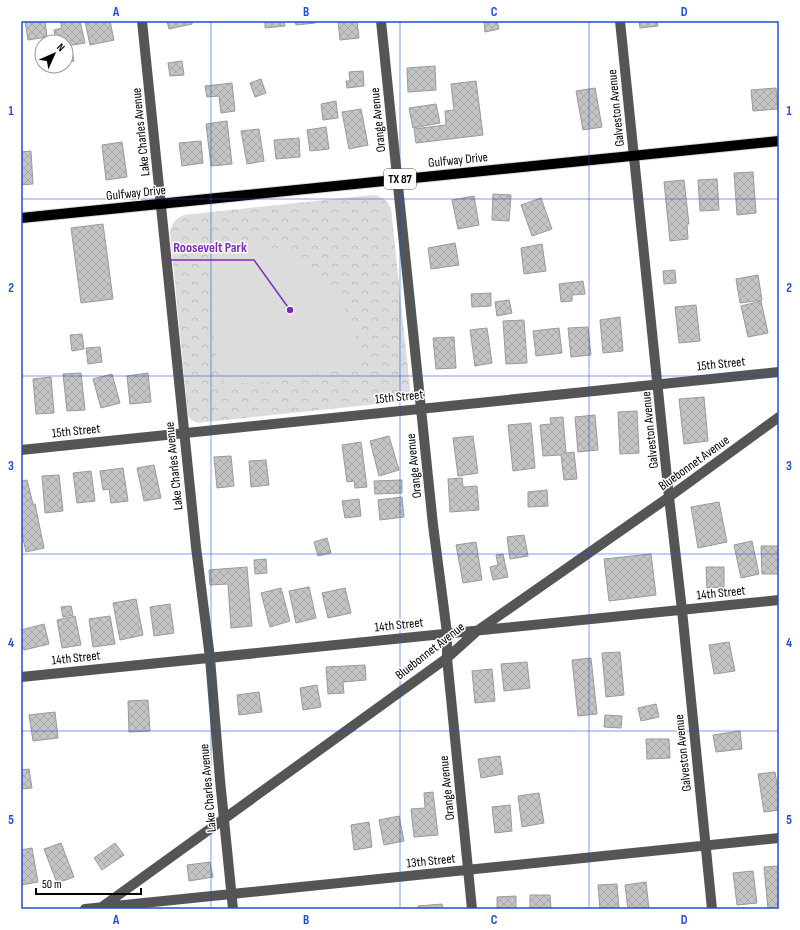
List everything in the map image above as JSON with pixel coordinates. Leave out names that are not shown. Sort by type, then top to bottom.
[{"type":"main road","name":"Gulfway Drive","points":[[21,218],[779,140]]},
{"type":"street","name":"Lake Charles Avenue","points":[[142,21],[196,547],[210,658],[233,909]]},
{"type":"street","name":"Orange Avenue","points":[[381,21],[433,525],[447,633],[447,658],[472,909]]},
{"type":"street","name":"Galveston Avenue","points":[[620,21],[712,909]]},
{"type":"street","name":"15th Street","points":[[21,450],[779,372]]},
{"type":"street","name":"Bluebonnet Avenue","points":[[100,908],[447,658],[477,631],[669,497],[779,417]]},
{"type":"street","name":"14th Street","points":[[21,677],[779,600]]},
{"type":"street","name":"13th Street","points":[[85,909],[779,838]]},
{"type":"green space","points":[[372,195],[383,199],[391,208],[410,388],[409,394],[403,401],[397,402],[197,423],[190,419],[188,415],[170,232],[175,221],[184,215]]},
{"type":"green space","points":[[226,241],[256,243],[276,249],[305,264],[318,274],[339,299],[348,314],[359,347],[362,365],[279,381],[229,384],[222,380],[218,372],[211,315],[210,243]]},
{"type":"building","points":[[25,21],[45,21],[47,34],[34,34],[34,39],[28,40]]},
{"type":"building","points":[[60,21],[80,21],[85,43],[74,45],[74,34],[55,34],[54,30],[62,28]]},
{"type":"building","points":[[85,21],[110,21],[114,40],[90,45]]},
{"type":"building","points":[[167,21],[192,21],[192,24],[169,29]]},
{"type":"building","points":[[265,21],[284,21],[285,26],[265,28]]},
{"type":"building","points":[[295,21],[315,21],[315,23],[296,25]]},
{"type":"building","points":[[338,21],[357,21],[359,38],[340,40]]},
{"type":"building","points":[[484,21],[497,21],[499,29],[485,32]]},
{"type":"building","points":[[639,21],[657,21],[658,26],[640,28]]},
{"type":"building","points":[[182,61],[184,75],[170,76],[168,63]]},
{"type":"building","points":[[435,66],[436,90],[408,92],[407,68]]},
{"type":"building","points":[[363,71],[364,86],[347,88],[346,81],[350,81],[349,72]]},
{"type":"building","points":[[261,79],[266,93],[255,97],[250,83]]},
{"type":"building","points":[[476,81],[483,135],[416,143],[414,129],[446,125],[445,111],[454,110],[451,84]]},
{"type":"building","points":[[232,83],[235,111],[221,113],[219,96],[207,97],[205,86]]},
{"type":"building","points":[[595,88],[602,127],[583,130],[576,91]]},
{"type":"building","points":[[776,88],[778,109],[753,111],[751,90]]},
{"type":"building","points":[[336,101],[338,118],[323,120],[321,104]]},
{"type":"building","points":[[436,104],[440,123],[413,128],[409,108]]},
{"type":"building","points":[[361,109],[368,145],[349,149],[342,112]]},
{"type":"building","points":[[227,121],[232,164],[211,166],[206,124]]},
{"type":"building","points":[[326,127],[329,149],[310,151],[307,130]]},
{"type":"building","points":[[259,129],[264,161],[247,164],[241,131]]},
{"type":"building","points":[[299,138],[300,157],[276,159],[274,140]]},
{"type":"building","points":[[201,141],[203,163],[182,166],[179,143]]},
{"type":"building","points":[[122,142],[127,177],[106,180],[102,145]]},
{"type":"building","points":[[31,151],[33,184],[21,185],[21,152]]},
{"type":"building","points":[[753,172],[756,213],[737,215],[734,173]]},
{"type":"building","points":[[717,179],[719,210],[700,211],[698,180]]},
{"type":"building","points":[[684,180],[689,224],[687,224],[688,239],[670,241],[664,182]]},
{"type":"building","points":[[493,194],[511,195],[509,221],[492,220]]},
{"type":"building","points":[[474,196],[479,225],[458,229],[452,200]]},
{"type":"building","points":[[541,198],[552,229],[532,236],[521,205]]},
{"type":"building","points":[[103,224],[113,299],[81,303],[71,228]]},
{"type":"building","points":[[455,243],[459,265],[431,269],[428,248]]},
{"type":"building","points":[[542,244],[546,271],[524,274],[521,248]]},
{"type":"building","points":[[675,270],[676,283],[664,284],[663,271]]},
{"type":"building","points":[[758,275],[762,300],[740,303],[736,279]]},
{"type":"building","points":[[583,281],[585,294],[572,295],[572,301],[561,302],[559,284]]},
{"type":"building","points":[[491,293],[491,306],[472,307],[471,294]]},
{"type":"building","points":[[509,300],[512,313],[497,316],[495,302]]},
{"type":"building","points":[[761,301],[768,333],[748,337],[741,306]]},
{"type":"building","points":[[696,305],[700,341],[679,343],[675,307]]},
{"type":"building","points":[[620,317],[623,351],[603,353],[600,320]]},
{"type":"building","points":[[524,320],[527,363],[506,364],[503,321]]},
{"type":"building","points":[[588,327],[591,355],[571,357],[568,328]]},
{"type":"building","points":[[487,328],[492,363],[475,366],[470,330]]},
{"type":"building","points":[[559,328],[562,353],[536,356],[533,331]]},
{"type":"building","points":[[82,334],[84,349],[72,351],[70,335]]},
{"type":"building","points":[[454,337],[456,368],[436,369],[433,338]]},
{"type":"building","points":[[100,347],[102,362],[88,364],[86,348]]},
{"type":"building","points":[[81,373],[85,410],[67,411],[63,374]]},
{"type":"building","points":[[148,373],[151,402],[130,404],[127,376]]},
{"type":"building","points":[[112,374],[120,403],[101,408],[93,379]]},
{"type":"building","points":[[51,377],[54,413],[36,414],[33,379]]},
{"type":"building","points":[[704,397],[708,441],[684,444],[679,399]]},
{"type":"building","points":[[637,411],[639,453],[620,454],[618,412]]},
{"type":"building","points":[[595,415],[598,450],[578,452],[575,417]]},
{"type":"building","points":[[563,417],[566,453],[574,452],[577,479],[564,480],[561,455],[543,456],[540,425],[551,424],[550,418]]},
{"type":"building","points":[[531,423],[535,468],[513,471],[508,425]]},
{"type":"building","points":[[389,436],[399,470],[379,476],[370,441]]},
{"type":"building","points":[[473,436],[478,473],[458,476],[453,438]]},
{"type":"building","points":[[361,442],[367,487],[355,488],[354,481],[347,482],[342,445]]},
{"type":"building","points":[[231,456],[234,486],[217,488],[214,457]]},
{"type":"building","points":[[266,460],[269,485],[251,487],[249,461]]},
{"type":"building","points":[[154,465],[161,498],[144,501],[137,468]]},
{"type":"building","points":[[123,468],[128,501],[111,503],[109,489],[103,490],[100,471]]},
{"type":"building","points":[[91,471],[95,501],[77,503],[73,473]]},
{"type":"building","points":[[59,475],[63,511],[45,513],[42,476]]},
{"type":"building","points":[[462,478],[463,487],[477,486],[479,510],[450,512],[448,479]]},
{"type":"building","points":[[27,480],[33,504],[35,504],[44,548],[26,552],[21,530],[21,481]]},
{"type":"building","points":[[402,480],[402,493],[375,494],[374,481]]},
{"type":"building","points":[[547,490],[548,506],[528,507],[528,492]]},
{"type":"building","points":[[402,497],[404,517],[380,520],[378,500]]},
{"type":"building","points":[[359,499],[361,516],[345,518],[342,501]]},
{"type":"building","points":[[719,502],[727,542],[698,548],[691,507]]},
{"type":"building","points":[[524,535],[528,556],[510,559],[507,537]]},
{"type":"building","points":[[327,538],[331,553],[318,556],[314,542]]},
{"type":"building","points":[[752,541],[759,574],[741,578],[734,545]]},
{"type":"building","points":[[476,542],[482,580],[463,583],[456,545]]},
{"type":"building","points":[[761,546],[779,546],[779,574],[762,574]]},
{"type":"building","points":[[503,554],[508,577],[493,580],[490,567],[498,565],[496,555]]},
{"type":"building","points":[[651,554],[656,595],[609,601],[604,559]]},
{"type":"building","points":[[266,559],[267,573],[255,574],[254,560]]},
{"type":"building","points":[[247,567],[252,626],[231,628],[228,584],[210,585],[209,570]]},
{"type":"building","points":[[706,567],[724,567],[724,587],[707,588]]},
{"type":"building","points":[[309,587],[316,618],[296,623],[289,591]]},
{"type":"building","points":[[281,588],[290,621],[270,627],[261,593]]},
{"type":"building","points":[[345,588],[351,613],[328,618],[322,593]]},
{"type":"building","points":[[136,599],[143,635],[120,640],[113,603]]},
{"type":"building","points":[[170,604],[174,633],[154,636],[150,607]]},
{"type":"building","points":[[71,606],[73,615],[63,617],[61,607]]},
{"type":"building","points":[[75,616],[81,645],[62,648],[57,620]]},
{"type":"building","points":[[110,616],[115,644],[93,647],[89,619]]},
{"type":"building","points":[[44,624],[49,644],[24,650],[21,640],[21,630]]},
{"type":"building","points":[[729,642],[735,671],[714,674],[709,645]]},
{"type":"building","points":[[620,652],[624,695],[606,697],[602,653]]},
{"type":"building","points":[[591,658],[597,714],[578,716],[572,660]]},
{"type":"building","points":[[527,662],[530,688],[504,691],[501,664]]},
{"type":"building","points":[[365,665],[366,680],[343,682],[344,693],[328,694],[326,667]]},
{"type":"building","points":[[492,669],[495,701],[475,703],[472,671]]},
{"type":"building","points":[[317,685],[321,707],[303,710],[300,688]]},
{"type":"building","points":[[259,692],[262,712],[239,715],[237,695]]},
{"type":"building","points":[[148,700],[150,731],[129,732],[128,701]]},
{"type":"building","points":[[656,704],[659,717],[641,721],[638,708]]},
{"type":"building","points":[[55,712],[58,738],[33,741],[29,715]]},
{"type":"building","points":[[605,715],[622,716],[621,728],[604,727]]},
{"type":"building","points":[[740,731],[742,749],[716,752],[713,735]]},
{"type":"building","points":[[646,739],[669,739],[670,758],[647,759]]},
{"type":"building","points":[[500,756],[503,774],[481,778],[478,759]]},
{"type":"building","points":[[29,769],[32,788],[21,789],[21,770]]},
{"type":"building","points":[[775,772],[779,796],[779,810],[764,812],[758,774]]},
{"type":"building","points":[[433,792],[438,835],[414,837],[411,809],[425,808],[424,793]]},
{"type":"building","points":[[539,793],[544,823],[522,827],[518,796]]},
{"type":"building","points":[[510,805],[512,831],[495,833],[492,807]]},
{"type":"building","points":[[399,816],[404,841],[384,845],[379,820]]},
{"type":"building","points":[[369,822],[372,847],[354,850],[351,825]]},
{"type":"building","points":[[61,843],[74,877],[57,883],[44,849]]},
{"type":"building","points":[[115,843],[124,855],[102,870],[94,858]]},
{"type":"building","points":[[32,848],[38,882],[21,885],[21,850]]},
{"type":"building","points":[[210,862],[213,877],[189,881],[187,865]]},
{"type":"building","points":[[779,866],[779,909],[768,909],[764,867]]},
{"type":"building","points":[[753,871],[757,903],[737,905],[733,873]]},
{"type":"building","points":[[646,882],[649,909],[628,909],[625,885]]},
{"type":"building","points":[[617,884],[619,909],[600,909],[598,885]]},
{"type":"building","points":[[530,895],[550,895],[551,909],[530,909]]},
{"type":"building","points":[[516,896],[516,909],[497,909],[497,897]]},
{"type":"building","points":[[442,904],[443,909],[418,909],[418,906]]},
{"type":"place","name":"Roosevelt Park","points":[[290,310]]}]
